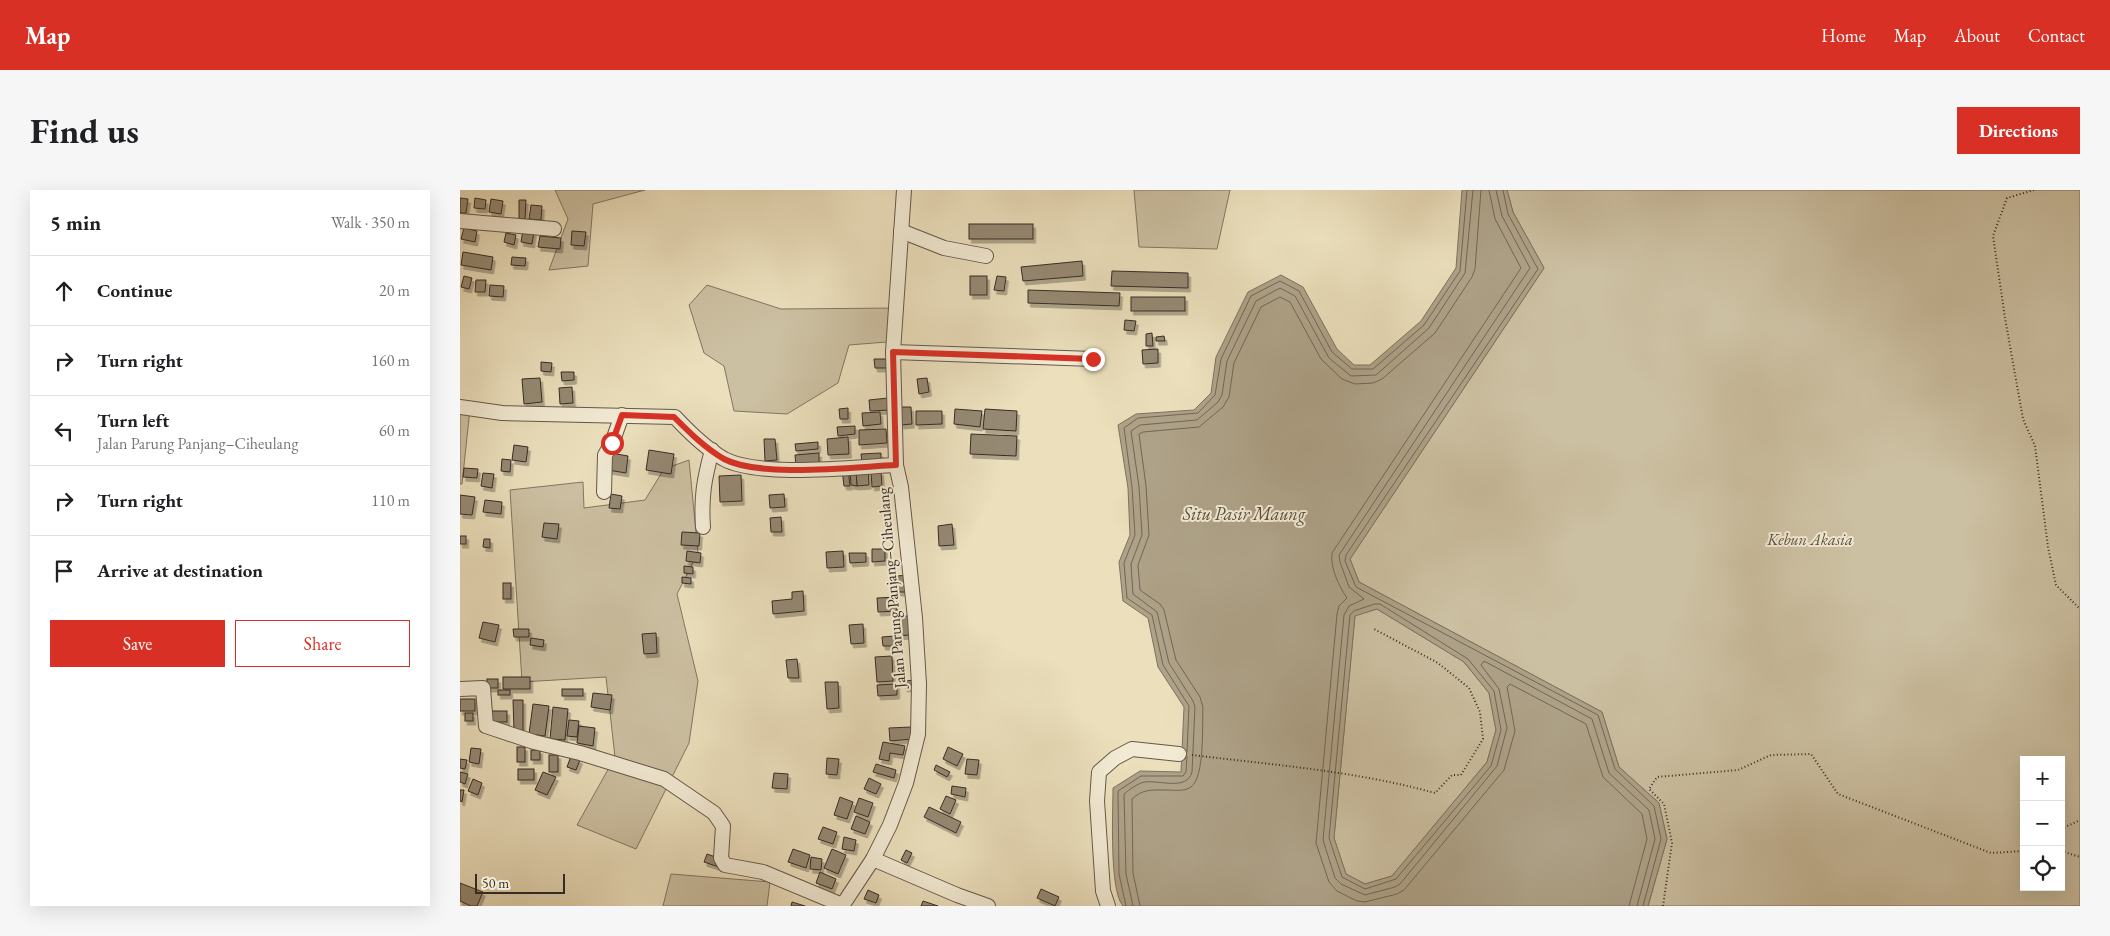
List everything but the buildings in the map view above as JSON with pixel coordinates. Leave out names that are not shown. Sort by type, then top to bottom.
[{"type":"street","name":"Jalan Parung Panjang–Ciheulang","points":[[842,906],[873,859],[890,825],[906,783],[918,734],[919,684],[915,618],[901,488],[896,465],[893,352],[904,190]]},
{"type":"street","points":[[460,221],[554,229]]},
{"type":"street","points":[[901,231],[944,248],[986,256]]},
{"type":"street","points":[[893,352],[1093,359]]},
{"type":"street","points":[[460,407],[502,413],[674,417],[712,450],[725,459],[741,465],[777,469],[896,465]]},
{"type":"street","points":[[604,492],[605,455],[622,415]]},
{"type":"street","points":[[703,527],[701,500],[712,450]]},
{"type":"street","points":[[460,690],[482,688],[486,726],[534,742],[580,753],[664,779],[714,813],[723,826],[721,858],[724,865],[763,872],[842,906]]},
{"type":"street","points":[[1108,906],[1103,892],[1097,801],[1099,772],[1115,758],[1132,748],[1179,754]]},
{"type":"street","points":[[873,859],[957,895],[988,906]]},
{"type":"path","points":[[2034,190],[2007,198],[1993,236],[2005,318],[2024,419],[2035,446],[2048,547],[2056,585],[2080,609]]},
{"type":"path","points":[[1179,754],[1354,775],[1399,783],[1435,793],[1452,775],[1461,774],[1483,739],[1480,712],[1468,688],[1438,663],[1374,629]]},
{"type":"path","points":[[1663,906],[1672,843],[1664,804],[1649,788],[1657,777],[1738,770],[1771,755],[1811,754],[1838,794],[1991,854],[2020,851]]},
{"type":"path","points":[[2065,827],[2080,820]]},
{"type":"path","points":[[2065,853],[2080,857]]},
{"type":"green space","points":[[555,190],[645,190],[593,204],[588,266],[549,270],[568,219]]},
{"type":"green space","points":[[1134,190],[1230,190],[1217,249],[1139,247]]},
{"type":"green space","name":"Kebun Akasia","points":[[1507,190],[2080,190],[2080,906],[1648,906],[1667,839],[1659,803],[1619,767],[1602,712],[1359,582],[1350,559],[1544,268],[1513,212]]},
{"type":"green space","points":[[707,285],[781,309],[901,308],[899,341],[849,345],[838,383],[787,414],[734,411],[724,366],[704,353],[689,305]]},
{"type":"green space","points":[[460,406],[470,409],[462,484],[460,484]]},
{"type":"green space","points":[[689,460],[698,553],[677,594],[698,681],[689,743],[636,849],[577,825],[615,757],[606,677],[522,682],[510,490],[583,482],[584,508],[645,500],[664,469]]},
{"type":"green space","points":[[1377,609],[1464,662],[1489,693],[1496,730],[1487,762],[1392,876],[1365,884],[1346,874],[1334,838],[1355,615]]},
{"type":"green space","points":[[671,874],[770,882],[767,906],[663,906]]},
{"type":"water","name":"Situ Pasir Maung","points":[[1462,190],[1507,190],[1513,212],[1544,268],[1350,559],[1359,582],[1602,712],[1619,767],[1659,803],[1667,839],[1648,906],[1123,906],[1119,897],[1114,868],[1112,831],[1113,788],[1140,771],[1181,772],[1184,707],[1158,667],[1148,618],[1123,601],[1119,562],[1130,535],[1128,488],[1118,425],[1136,414],[1194,410],[1211,393],[1216,357],[1248,292],[1281,275],[1303,287],[1337,349],[1354,365],[1370,365],[1421,321],[1456,268]],"holes":[[[1377,609],[1464,662],[1489,693],[1496,730],[1487,762],[1392,876],[1365,884],[1346,874],[1334,838],[1355,616]]]},
{"type":"route","points":[[612,443],[622,415],[674,417],[712,450],[725,459],[741,465],[777,469],[896,465],[893,352],[1093,359]]}]
